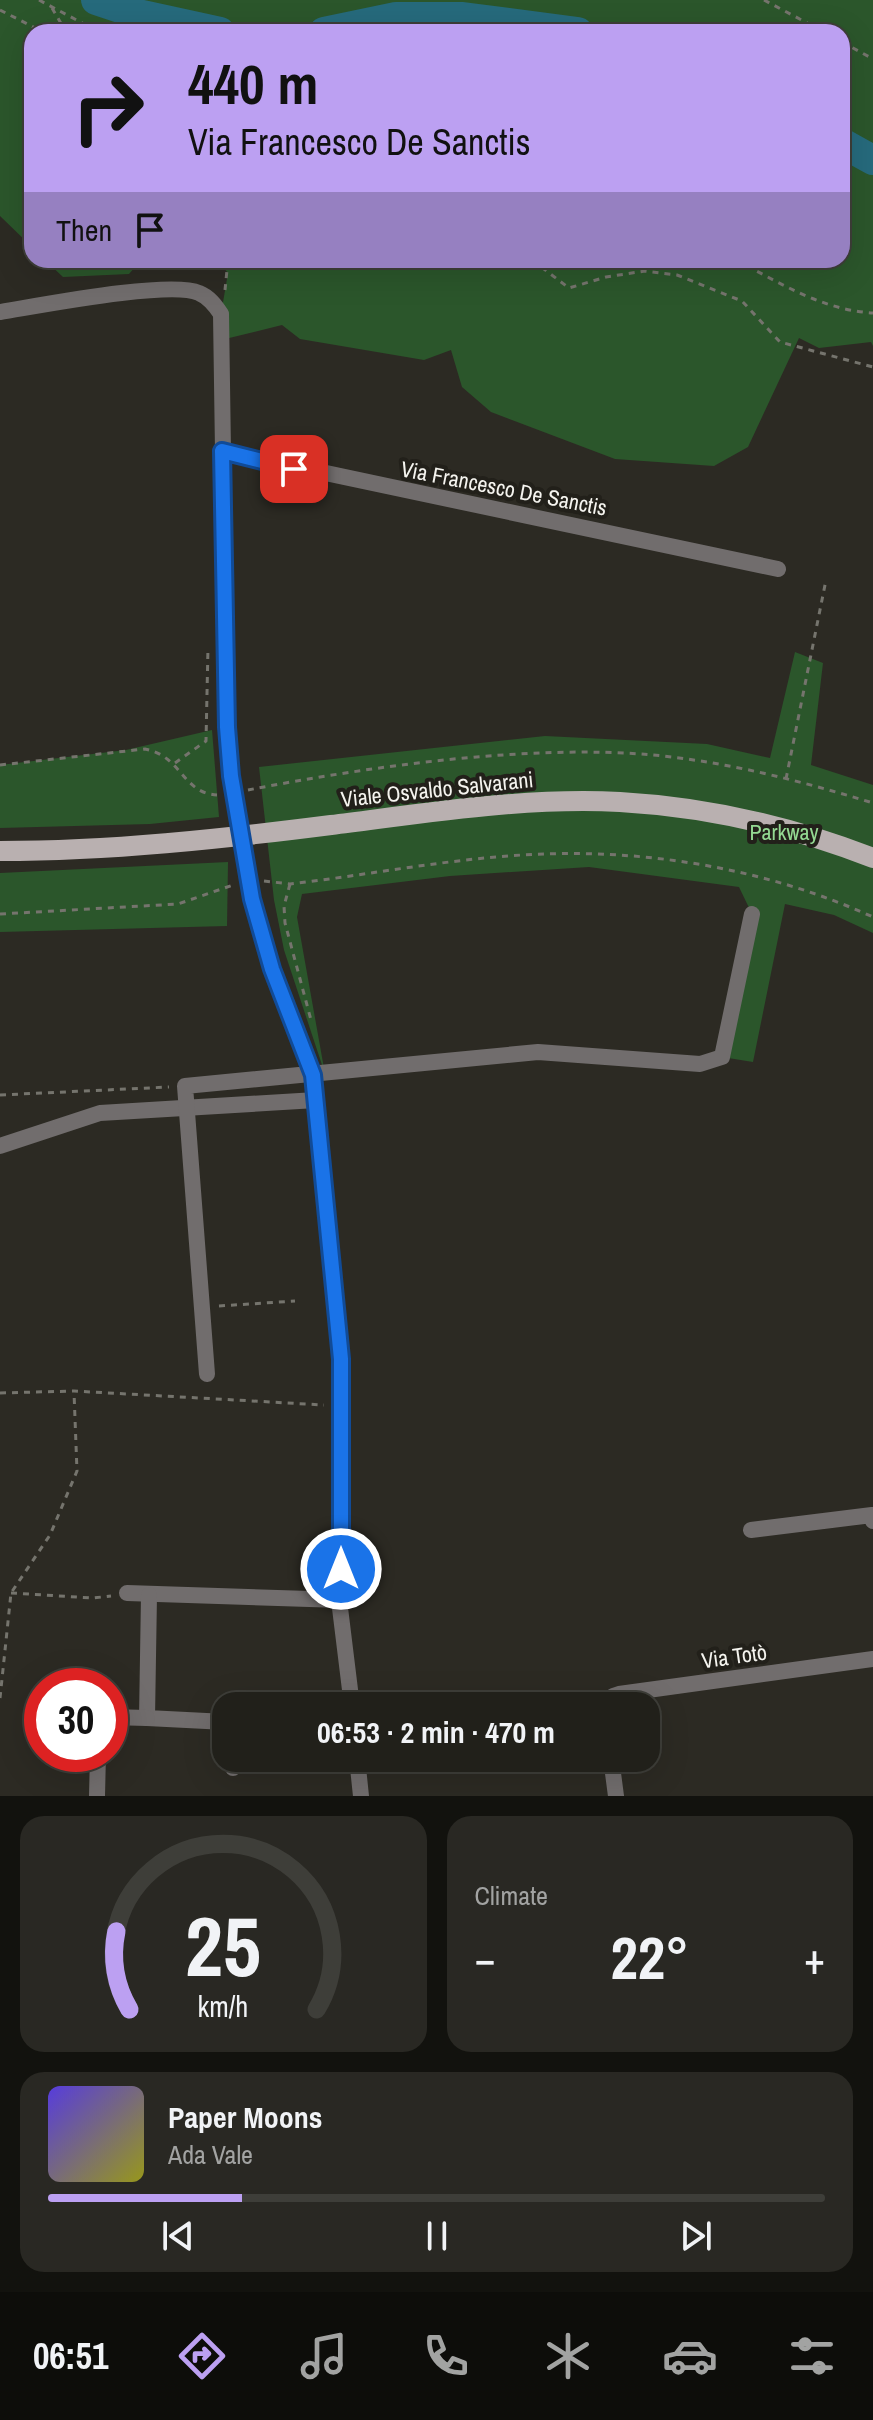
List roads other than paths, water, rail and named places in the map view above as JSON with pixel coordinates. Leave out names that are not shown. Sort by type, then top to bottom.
[{"type":"main road","name":"Viale Osvaldo Salvarani","points":[[0,851],[214,840],[465,808],[569,801],[660,805],[751,819],[802,832],[873,858]]},
{"type":"street","points":[[0,312],[105,295],[178,289],[197,292],[213,302],[221,314],[227,727],[232,784],[249,891],[272,969],[313,1075],[341,1359],[341,1600],[351,1692]]},
{"type":"street","name":"Via Francesco De Sanctis","points":[[222,451],[778,569]]},
{"type":"street","points":[[207,1374],[185,1086],[538,1052],[700,1064],[722,1057],[752,914]]},
{"type":"street","points":[[0,1146],[100,1113],[316,1100]]},
{"type":"street","points":[[751,1530],[872,1515],[873,1521]]},
{"type":"street","points":[[127,1593],[341,1600]]},
{"type":"street","points":[[147,1718],[149,1595]]},
{"type":"street","name":"Via Totò","points":[[634,1692],[873,1659]]},
{"type":"street","points":[[128,1717],[212,1721]]},
{"type":"street","points":[[97,1796],[98,1772]]},
{"type":"street","points":[[358,1772],[361,1796]]},
{"type":"street","points":[[613,1772],[616,1796]]},
{"type":"waterway","points":[[96,0],[184,24]]},
{"type":"waterway","points":[[362,24],[396,17],[463,17],[517,24]]},
{"type":"waterway","points":[[850,147],[873,160]]},
{"type":"park label","name":"Parkway","points":[[784,832]]}]
